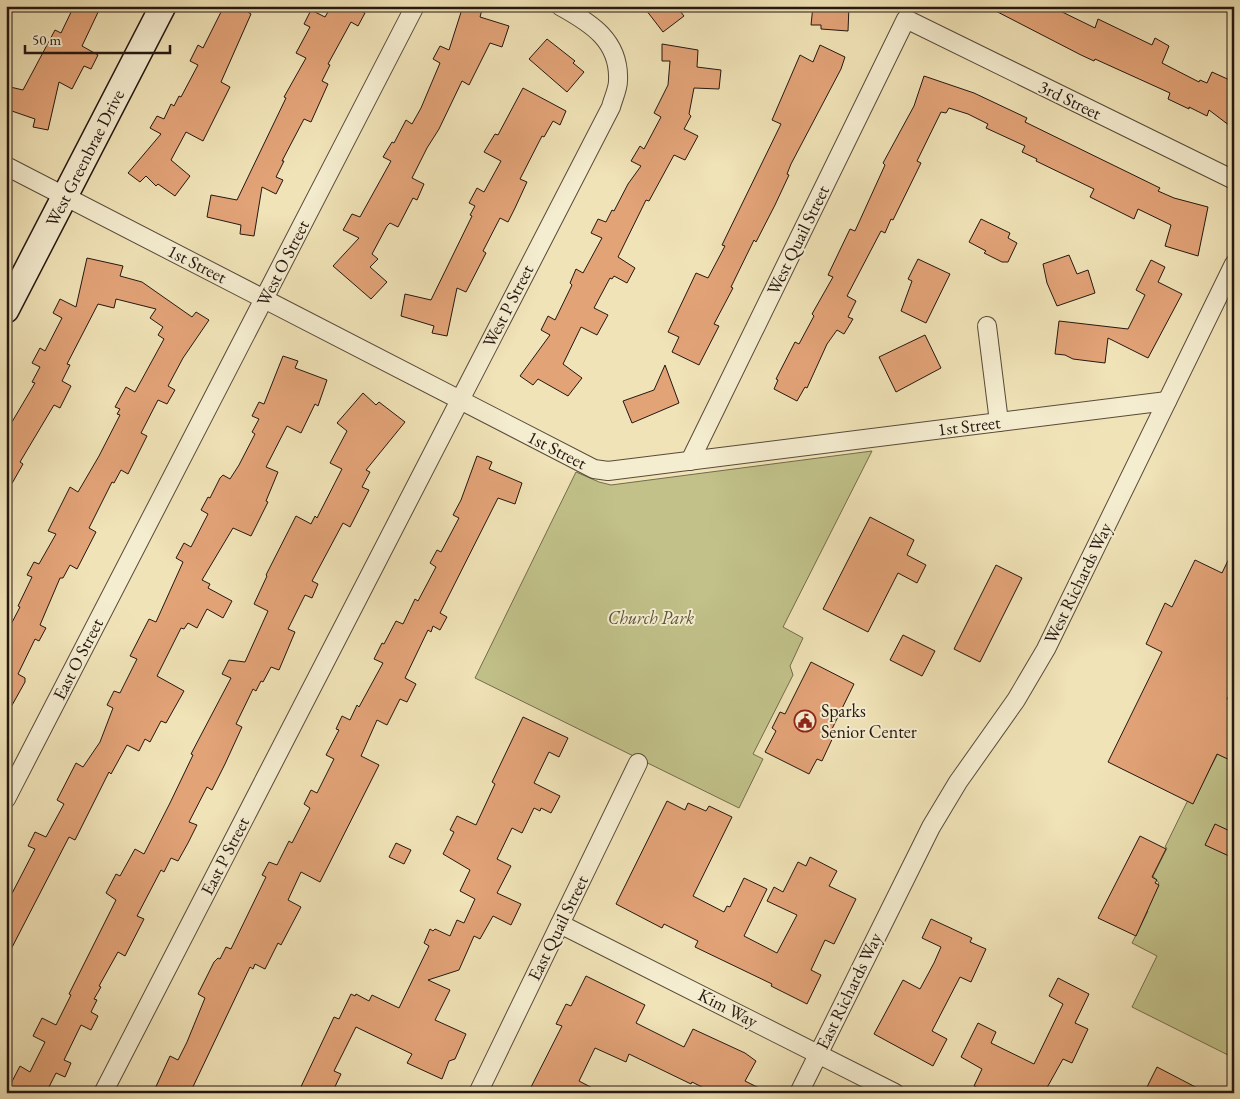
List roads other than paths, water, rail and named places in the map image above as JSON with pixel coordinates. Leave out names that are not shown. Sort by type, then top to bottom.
[{"type":"street","name":"West Greenbrae Drive","points":[[6,310],[163,6]]},
{"type":"street","name":"West O Street","points":[[150,519],[415,6]]},
{"type":"street","name":"West P Street","points":[[346,620],[611,107],[618,82],[615,56],[603,34],[582,18],[560,6]]},
{"type":"street","name":"3rd Street","points":[[906,19],[1234,180]]},
{"type":"street","name":"West Quail Street","points":[[690,461],[906,19]]},
{"type":"street","name":"1st Street","points":[[6,166],[594,469],[608,471],[1167,401]]},
{"type":"street","name":"West Richards Way","points":[[899,888],[931,827],[958,782],[1016,700],[1046,649],[1234,264]]},
{"type":"street","points":[[987,326],[999,422]]},
{"type":"street","name":"East O Street","points":[[6,799],[150,519]]},
{"type":"street","name":"East P Street","points":[[102,1093],[346,620]]},
{"type":"street","name":"East Quail Street","points":[[478,1093],[638,763]]},
{"type":"street","name":"East Richards Way","points":[[799,1093],[899,888]]},
{"type":"street","name":"Kim Way","points":[[560,924],[896,1093]]},
{"type":"place","name":"Sparks Senior Center","points":[[805,721]]},
{"type":"park label","name":"Church Park","points":[[651,618]]}]
